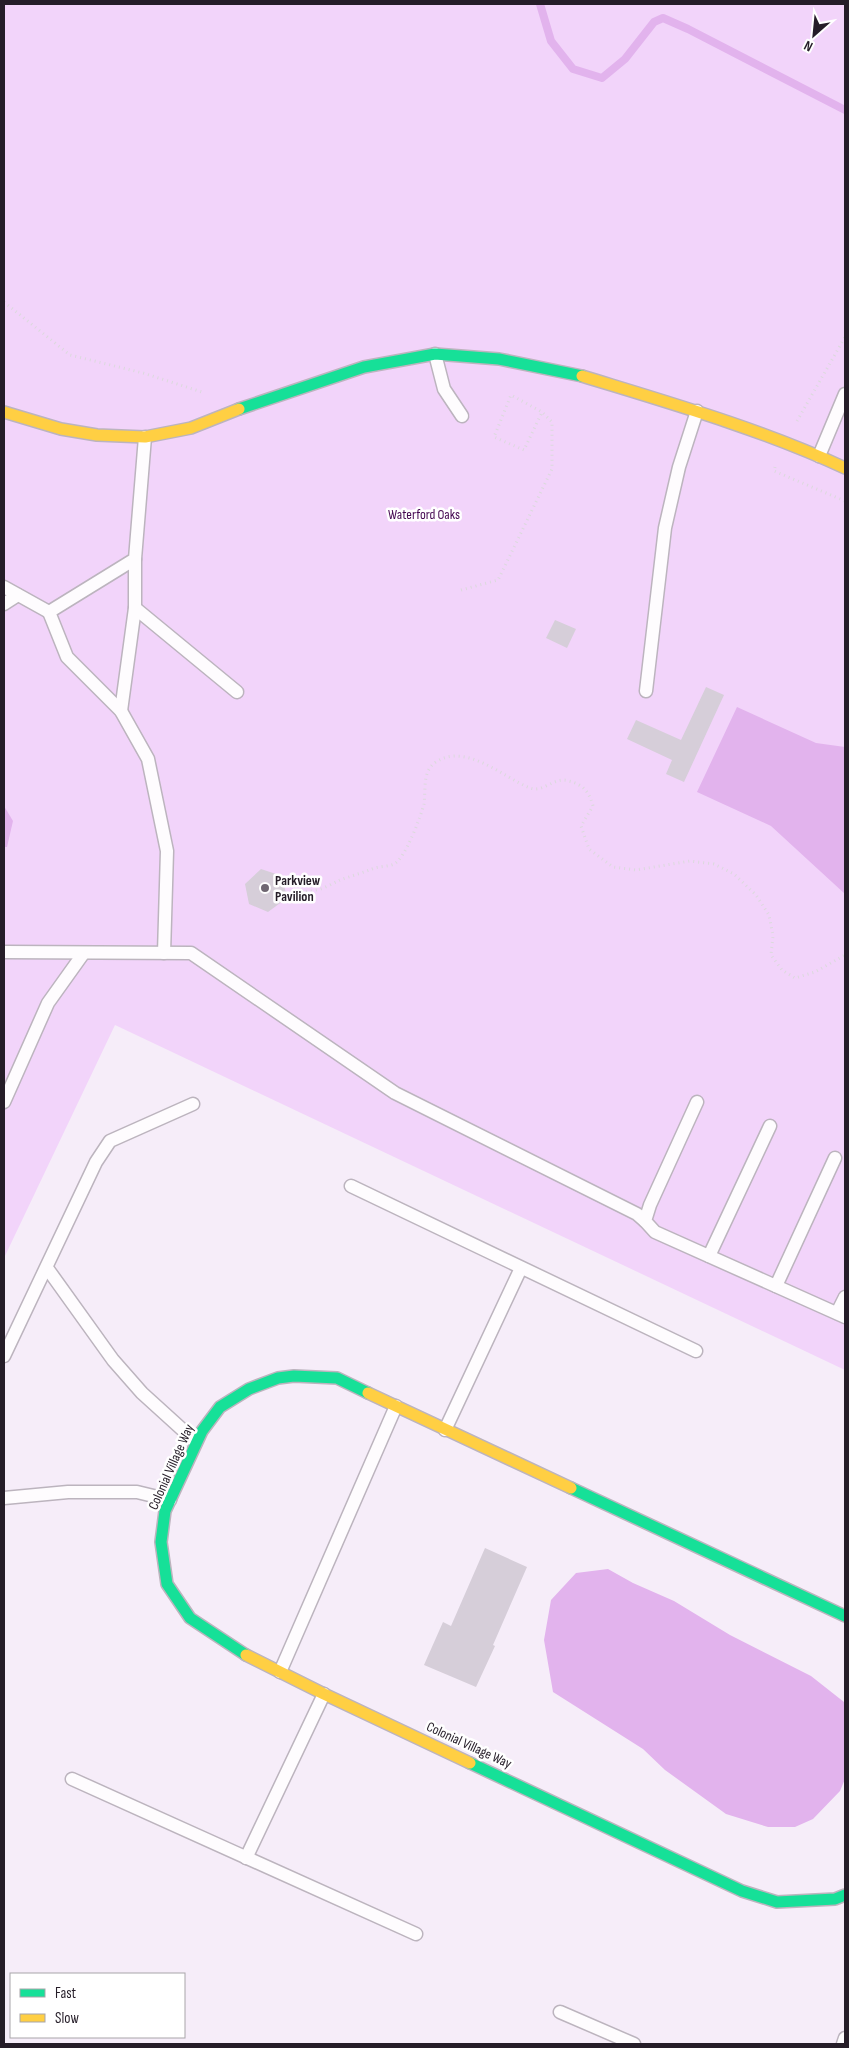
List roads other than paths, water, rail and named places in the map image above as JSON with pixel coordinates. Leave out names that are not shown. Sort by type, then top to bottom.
[{"type":"street","points":[[4,412],[70,430],[97,435],[145,437],[191,428],[244,407],[364,367],[435,354],[498,359],[570,372],[697,411],[820,456],[845,468]]},
{"type":"street","name":"Colonial Village Way","points":[[845,1616],[337,1378],[294,1376],[278,1378],[249,1389],[220,1407],[196,1442],[164,1511],[161,1542],[167,1584],[190,1618],[241,1652],[324,1694],[742,1892],[777,1902],[834,1899],[845,1895]]},
{"type":"lane","points":[[435,354],[444,389],[462,416]]},
{"type":"lane","points":[[820,456],[845,394]]},
{"type":"lane","points":[[646,691],[665,528],[679,467],[697,411]]},
{"type":"lane","points":[[121,711],[135,608],[135,559],[145,437]]},
{"type":"lane","points":[[49,612],[135,559]]},
{"type":"lane","points":[[4,587],[49,612],[67,658],[121,711],[148,759],[167,851],[164,953]]},
{"type":"lane","points":[[4,604],[18,595]]},
{"type":"lane","points":[[135,608],[238,692]]},
{"type":"lane","points":[[4,952],[83,954],[191,953],[395,1093],[636,1214],[655,1232],[841,1315],[845,1297]]},
{"type":"lane","points":[[4,1102],[48,1003],[83,954]]},
{"type":"lane","points":[[645,1221],[650,1205],[697,1102]]},
{"type":"lane","points":[[4,1356],[96,1162],[110,1141],[193,1104]]},
{"type":"lane","points":[[709,1256],[770,1126]]},
{"type":"lane","points":[[776,1286],[835,1158]]},
{"type":"lane","points":[[351,1186],[696,1351]]},
{"type":"lane","points":[[47,1268],[113,1360],[136,1386],[196,1442]]},
{"type":"lane","points":[[445,1430],[521,1268]]},
{"type":"lane","points":[[280,1672],[396,1406]]},
{"type":"lane","points":[[4,1498],[68,1492],[137,1492],[170,1500]]},
{"type":"lane","points":[[246,1858],[324,1694]]},
{"type":"lane","points":[[72,1779],[416,1934]]},
{"type":"lane","points":[[560,2012],[634,2044]]},
{"type":"lane","points":[[843,2044],[845,2038]]},
{"type":"waterway","points":[[540,4],[551,41],[573,69],[602,78],[625,59],[654,22],[663,18],[845,110]]},
{"type":"place","name":"Parkview Pavilion","points":[[265,888]]},
{"type":"park label","name":"Waterford Oaks","points":[[424,514]]}]
